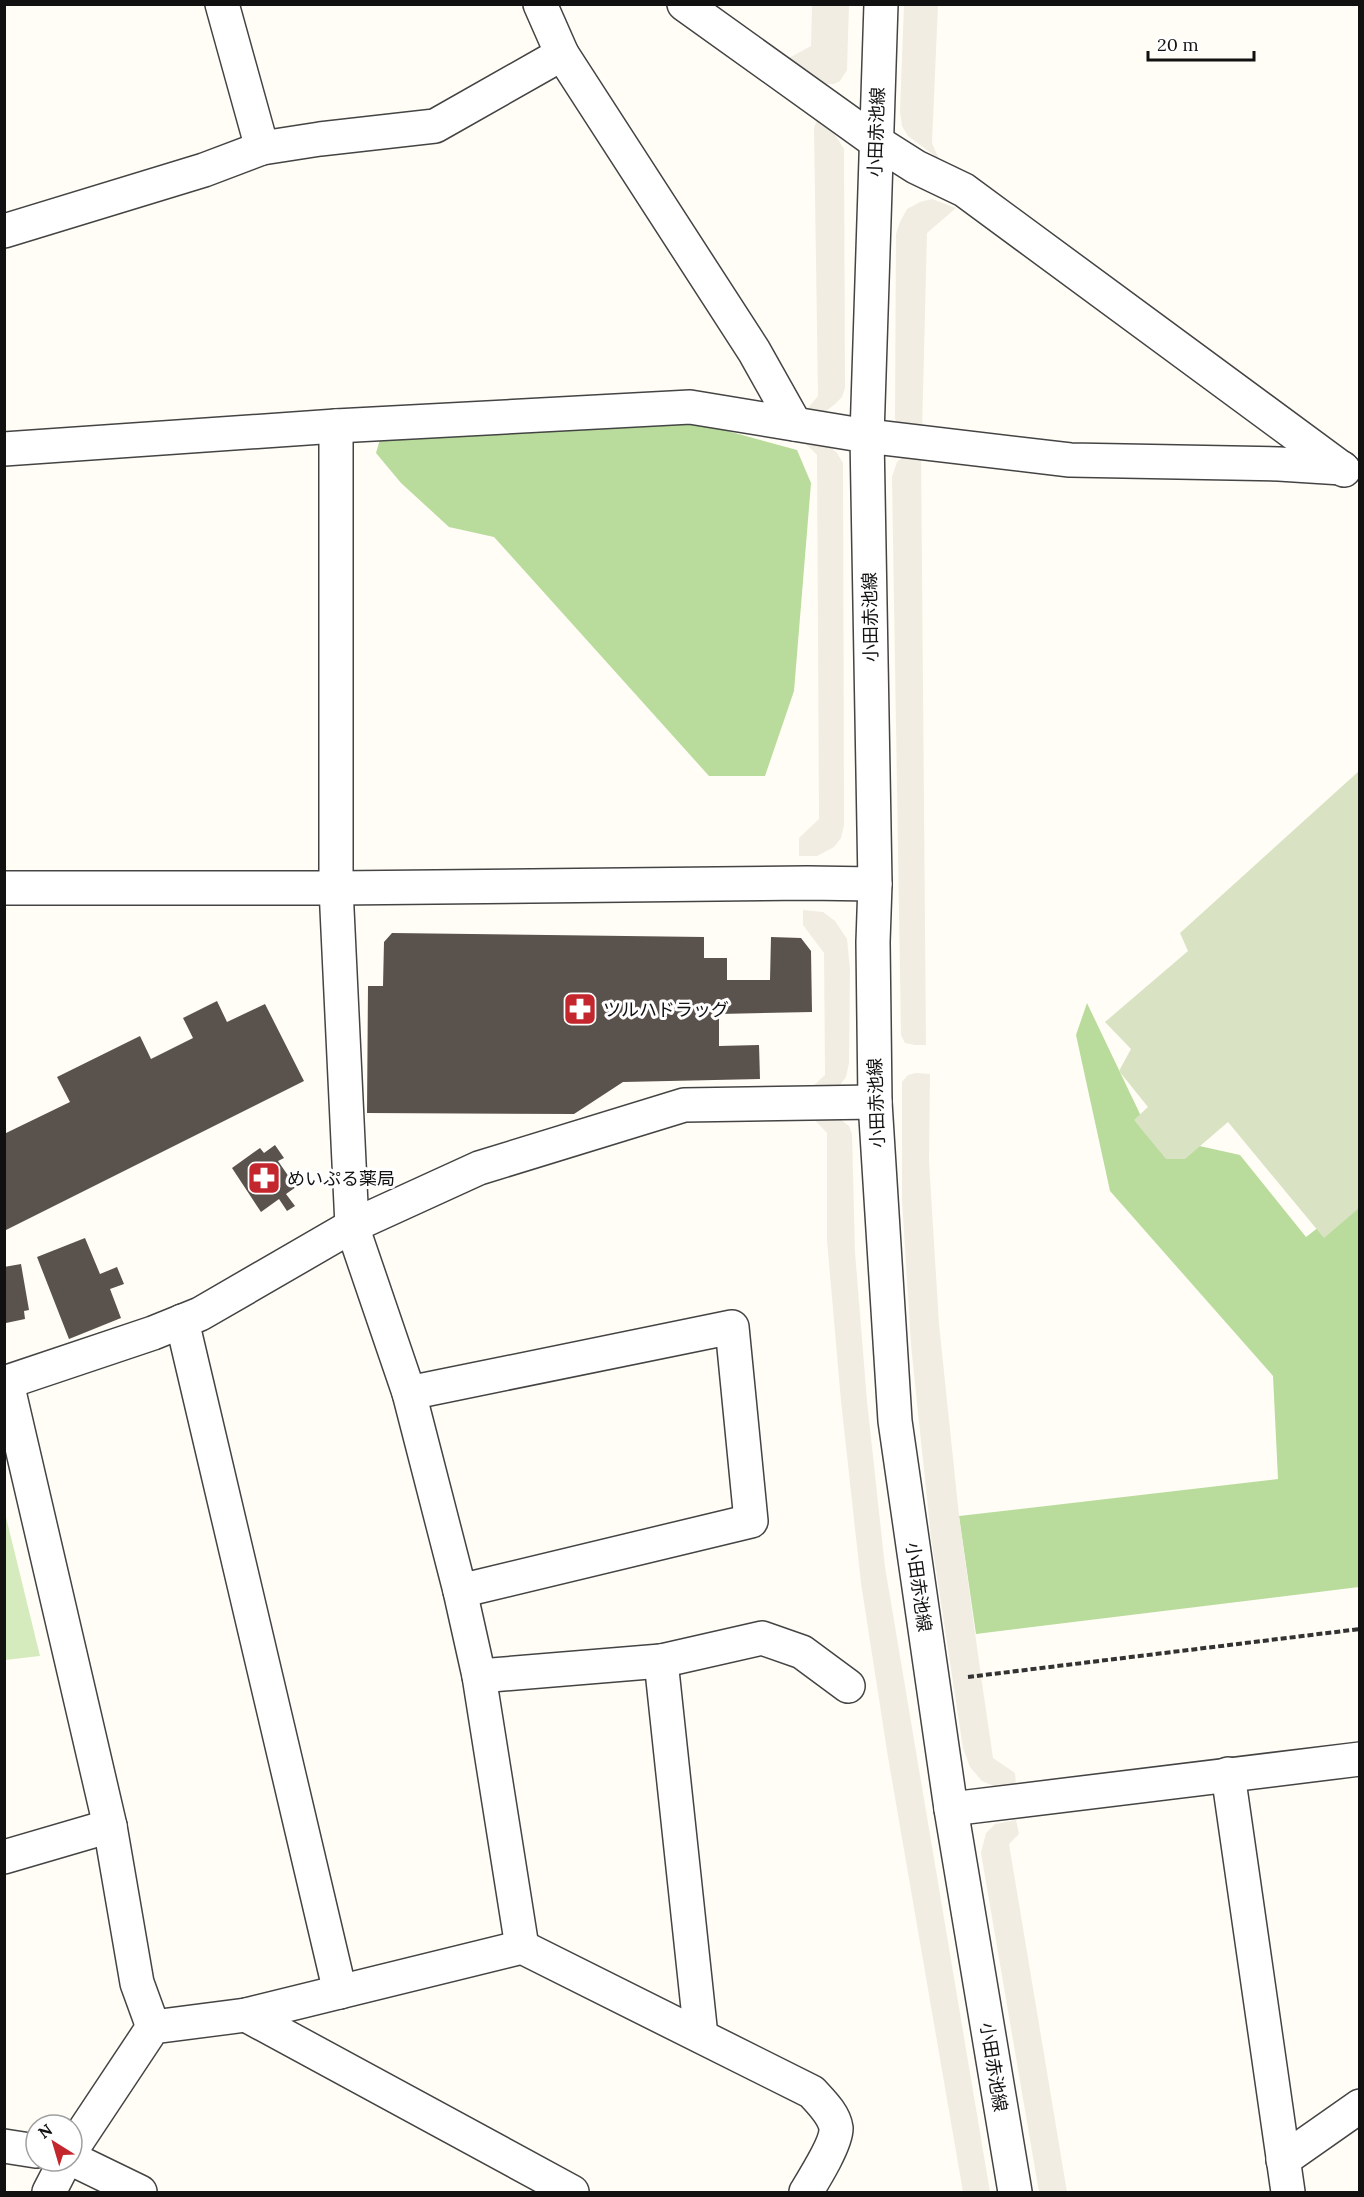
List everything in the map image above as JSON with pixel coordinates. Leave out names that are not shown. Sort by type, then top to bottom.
[{"type":"street","points":[[222,4],[262,148]]},
{"type":"street","points":[[540,4],[562,54],[754,351],[795,424]]},
{"type":"street","points":[[684,4],[875,141],[916,167],[964,190],[1351,475]]},
{"type":"street","name":"小田赤池線","points":[[881,4],[867,436],[875,884],[873,942],[875,1102],[895,1421],[951,1809],[1015,2193]]},
{"type":"street","points":[[4,231],[204,170],[262,148],[435,126],[562,54]]},
{"type":"street","points":[[4,449],[336,426],[690,408],[867,436],[1070,460],[1279,464],[1351,475]]},
{"type":"street","points":[[336,426],[336,888],[352,1226],[409,1394],[460,1591],[478,1677],[522,1947]]},
{"type":"street","points":[[4,888],[875,884]]},
{"type":"street","points":[[153,2027],[137,1983],[110,1826],[6,1383],[200,1314],[352,1226],[478,1168],[684,1106],[875,1102]]},
{"type":"street","points":[[182,1321],[340,1992]]},
{"type":"street","points":[[409,1394],[732,1327],[751,1521],[460,1591]]},
{"type":"street","points":[[478,1677],[661,1661],[762,1638],[802,1652],[848,1686]]},
{"type":"street","points":[[661,1661],[701,2036]]},
{"type":"street","points":[[951,1809],[1359,1759]]},
{"type":"street","points":[[1228,1774],[1288,2193]]},
{"type":"street","points":[[4,1857],[110,1826]]},
{"type":"street","points":[[84,2131],[153,2027],[246,2015],[522,1947],[812,2092],[827,2108],[836,2128],[831,2147],[806,2193]]},
{"type":"street","points":[[246,2015],[572,2193]]},
{"type":"street","points":[[1282,2160],[1359,2106]]},
{"type":"street","points":[[4,2146],[24,2149]]},
{"type":"street","points":[[84,2165],[140,2193]]},
{"type":"street","points":[[49,2193],[59,2173]]},
{"type":"path","points":[[968,1677],[1359,1629]]},
{"type":"green space","points":[[691,421],[797,450],[811,483],[794,691],[765,776],[709,776],[494,537],[449,527],[401,483],[376,453],[383,429]]},
{"type":"green space","points":[[1359,771],[1359,1208],[1324,1238],[1228,1122],[1185,1159],[1166,1159],[1134,1120],[1148,1107],[1119,1071],[1131,1049],[1105,1022],[1188,951],[1180,933]]},
{"type":"green space","points":[[1087,1003],[1150,1135],[1240,1155],[1306,1237],[1359,1196],[1359,1587],[976,1634],[959,1516],[1278,1479],[1273,1376],[1110,1191],[1076,1035]]},
{"type":"green space","points":[[5,1513],[40,1656],[4,1660]]},
{"type":"shaded area","points":[[812,5],[849,5],[847,70],[840,81],[834,84],[827,84],[787,59],[811,46]]},
{"type":"shaded area","points":[[904,5],[938,5],[932,143],[939,159],[908,136],[902,126],[900,112]]},
{"type":"shaded area","points":[[817,120],[835,135],[844,149],[845,388],[842,397],[835,404],[825,412],[813,416],[803,414],[818,396],[814,128]]},
{"type":"shaded area","points":[[932,199],[956,208],[927,233],[922,432],[899,428],[895,419],[896,234],[907,209]]},
{"type":"shaded area","points":[[797,435],[827,444],[837,453],[843,463],[844,825],[841,838],[834,847],[817,856],[799,856],[799,838],[819,819],[817,455]]},
{"type":"shaded area","points":[[921,450],[926,1045],[915,1045],[905,1043],[901,1035],[892,477],[897,462],[907,454]]},
{"type":"shaded area","points":[[803,910],[823,912],[835,921],[847,939],[850,970],[849,1063],[846,1077],[840,1085],[833,1089],[810,1089],[825,1075],[824,953],[803,925]]},
{"type":"shaded area","points":[[930,1074],[929,1161],[939,1324],[959,1516],[981,1676],[993,1758],[1015,1773],[1016,1785],[996,1787],[982,1781],[970,1767],[963,1748],[931,1537],[911,1345],[902,1200],[902,1082],[908,1075]]},
{"type":"shaded area","points":[[811,1116],[841,1120],[849,1126],[852,1134],[855,1252],[867,1401],[885,1567],[990,2192],[963,2192],[888,1757],[861,1583],[841,1401],[827,1240],[827,1133]]},
{"type":"shaded area","points":[[1016,1820],[1019,1834],[1009,1844],[1067,2192],[1039,2192],[981,1853],[986,1833],[995,1824]]},
{"type":"building","points":[[392,933],[704,937],[704,958],[727,958],[727,980],[770,980],[771,937],[801,938],[811,951],[812,1012],[719,1014],[719,1046],[759,1045],[760,1079],[623,1082],[574,1114],[367,1113],[368,986],[383,986],[384,942]]},
{"type":"building","points":[[217,1001],[227,1022],[265,1004],[304,1081],[4,1231],[4,1134],[70,1102],[57,1077],[140,1036],[151,1059],[193,1038],[183,1018]]},
{"type":"building","points":[[275,1145],[284,1158],[278,1161],[296,1187],[286,1194],[295,1206],[287,1211],[279,1199],[261,1212],[232,1168],[260,1148],[264,1153]]},
{"type":"building","points":[[85,1238],[100,1274],[117,1267],[124,1284],[110,1289],[121,1318],[69,1339],[37,1257]]},
{"type":"building","points":[[21,1264],[29,1310],[24,1311],[25,1319],[6,1323],[4,1267]]},
{"type":"place","name":"ツルハドラッグ","points":[[580,1009]]},
{"type":"place","name":"めいぷる薬局","points":[[264,1178]]}]
